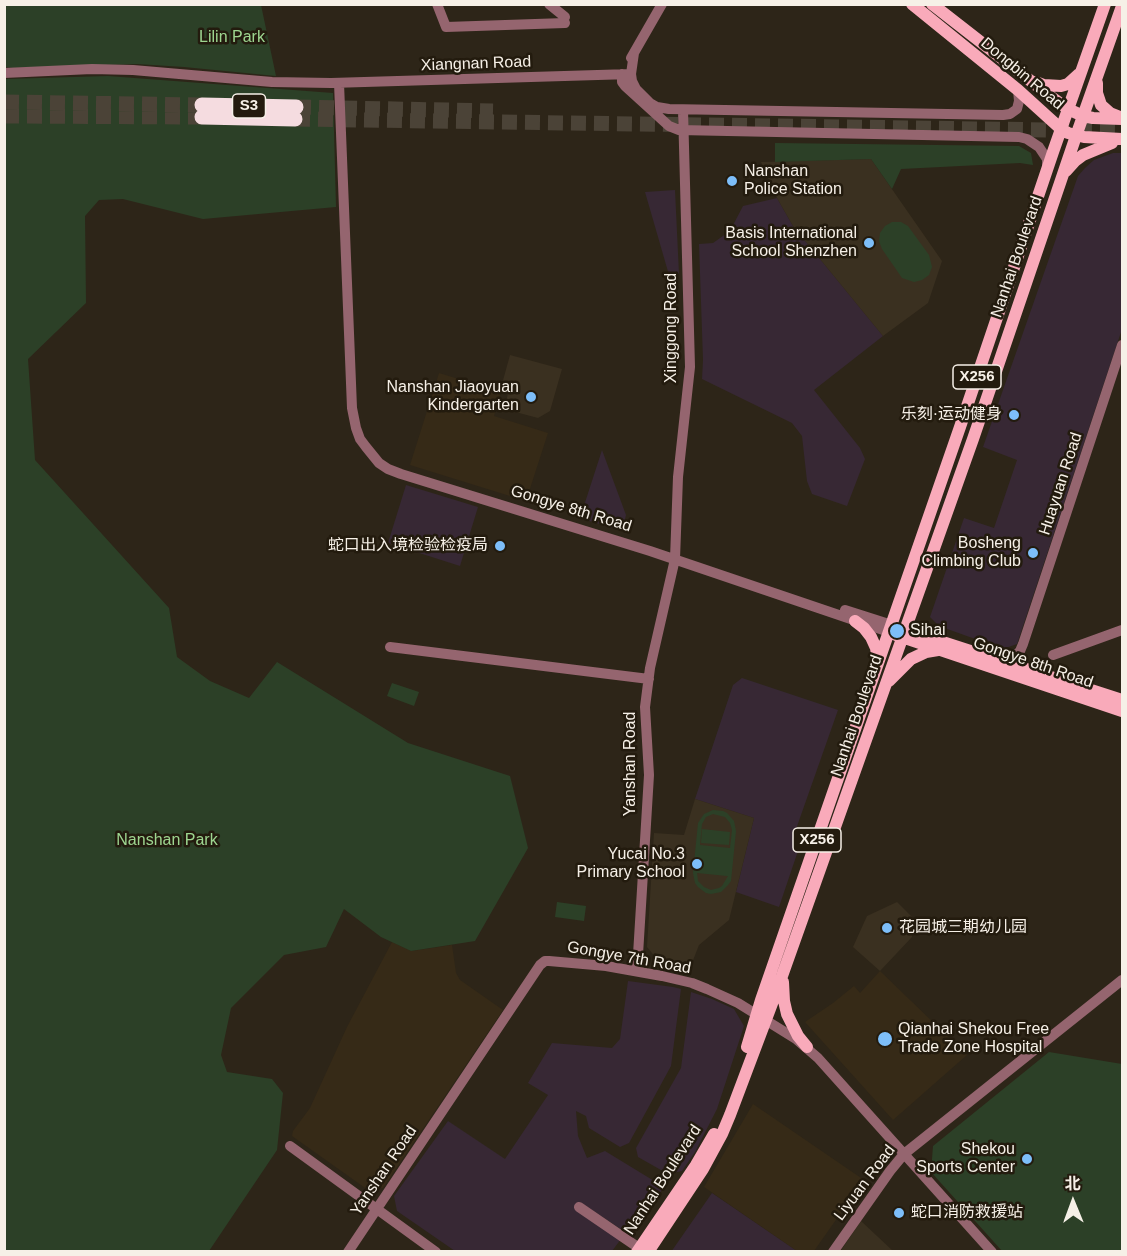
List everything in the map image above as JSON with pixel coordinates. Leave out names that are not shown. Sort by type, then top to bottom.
[{"type":"highway","name":"S3","points":[[202,111],[296,113]]},
{"type":"main road","name":"Dongbin Road","points":[[912,4],[1018,90],[1061,129],[1076,136],[1122,139]]},
{"type":"main road","name":"Dongbin Road","points":[[932,4],[1068,109],[1083,116],[1099,119],[1122,118]]},
{"type":"main road","name":"Nanhai Boulevard","points":[[641,1250],[683,1201],[713,1153],[730,1115],[890,629],[1105,4]]},
{"type":"main road","name":"Nanhai Boulevard","points":[[761,1017],[785,968],[973,439],[1122,6]]},
{"type":"main road","points":[[1023,75],[1035,82],[1054,86],[1068,84],[1082,70]]},
{"type":"main road","points":[[1100,70],[1097,88],[1099,100],[1110,113],[1122,118]]},
{"type":"main road","points":[[1060,182],[1068,168],[1083,155],[1122,139]]},
{"type":"main road","points":[[855,621],[871,638],[877,654],[878,666]]},
{"type":"main road","name":"Gongye 8th Road","points":[[890,629],[999,660],[1122,700]]},
{"type":"main road","name":"Gongye 8th Road","points":[[903,633],[943,651],[1122,711]]},
{"type":"main road","points":[[883,689],[911,659],[926,652],[943,651]]},
{"type":"main road","points":[[785,968],[783,985],[787,1014],[798,1036],[807,1047]]},
{"type":"street","points":[[437,4],[446,27],[565,20],[549,4]]},
{"type":"street","points":[[661,5],[634,53],[622,82],[674,129],[683,131],[1012,136],[1027,139],[1039,147],[1047,159],[1047,170]]},
{"type":"street","name":"Xiangnan Road","points":[[4,74],[92,69],[133,70],[272,82],[338,83],[626,74]]},
{"type":"street","points":[[626,74],[636,89],[650,103],[664,109],[683,110],[1003,115],[1010,114],[1017,109],[1018,90]]},
{"type":"street","name":"Gongye 8th Road","points":[[338,83],[358,408],[362,426],[370,444],[383,458],[402,469],[675,556],[890,629]]},
{"type":"street","name":"Xinggong Road","points":[[675,556],[678,477],[690,367],[683,110]]},
{"type":"street","name":"Huayuan Road","points":[[1023,644],[1119,368],[1122,345]]},
{"type":"street","name":"Gongye 8th Road","points":[[675,556],[855,621],[890,629]]},
{"type":"street","name":"Yanshan Road","points":[[637,972],[649,775],[645,708],[675,556]]},
{"type":"street","points":[[1053,656],[1122,630]]},
{"type":"street","points":[[999,660],[1014,657],[1023,644]]},
{"type":"street","points":[[1023,644],[1024,658],[1032,671]]},
{"type":"street","points":[[390,646],[649,679]]},
{"type":"street","name":"Yanshan Road","points":[[348,1251],[540,965],[549,961]]},
{"type":"street","name":"Gongye 7th Road","points":[[549,961],[606,966],[676,979],[707,988],[738,1003],[807,1047],[992,1251]]},
{"type":"street","name":"Liyuan Road","points":[[833,1251],[904,1154],[1122,980]]},
{"type":"street","points":[[290,1146],[436,1251]]},
{"type":"street","points":[[579,1207],[641,1250]]},
{"type":"shaded area","points":[[1113,153],[1122,153],[1122,329],[1017,644],[1003,649],[939,626],[930,617],[964,518],[994,528],[1017,460],[983,447],[1078,176],[1094,160]]},
{"type":"shaded area","name":"Basis International School Shenzhen","points":[[871,159],[942,261],[928,303],[883,336],[793,226],[761,162]]},
{"type":"shaded area","points":[[675,190],[679,274],[669,275],[645,192]]},
{"type":"shaded area","points":[[777,198],[793,226],[883,336],[814,390],[860,448],[865,459],[847,506],[812,494],[807,481],[802,436],[792,423],[702,379],[699,244],[713,243],[730,231],[743,206]]},
{"type":"shaded area","name":"Nanshan Jiaoyuan Kindergarten","points":[[510,355],[562,369],[550,411],[538,418],[504,409],[510,386],[502,384]]},
{"type":"shaded area","points":[[439,373],[501,392],[494,416],[548,433],[526,501],[410,465]]},
{"type":"shaded area","points":[[602,450],[626,515],[622,531],[580,518]]},
{"type":"shaded area","points":[[406,485],[478,507],[460,566],[388,543]]},
{"type":"shaded area","points":[[742,678],[838,710],[795,832],[800,845],[779,907],[736,892],[754,818],[695,799],[733,685]]},
{"type":"shaded area","name":"Yucai No.3 Primary School","points":[[695,799],[754,818],[729,920],[699,945],[690,968],[661,964],[647,947],[654,833],[684,835]]},
{"type":"shaded area","name":"花园城三期幼儿园","points":[[897,902],[915,920],[912,937],[880,971],[853,947],[867,916]]},
{"type":"shaded area","points":[[392,942],[411,951],[452,945],[456,973],[460,980],[503,1010],[383,1188],[368,1190],[292,1136],[293,1131],[310,1108],[347,1027]]},
{"type":"shaded area","name":"Qianhai Shekou Free Trade Zone Hospital","points":[[880,971],[967,1055],[893,1120],[805,1022],[854,986],[860,993]]},
{"type":"shaded area","points":[[628,981],[681,989],[671,1066],[629,1143],[620,1147],[589,1128],[586,1116],[576,1111],[578,1136],[587,1158],[605,1151],[664,1187],[633,1231],[625,1232],[580,1202],[576,1207],[621,1239],[612,1251],[455,1251],[397,1211],[394,1196],[448,1121],[505,1159],[548,1095],[528,1083],[552,1043],[612,1048],[620,1039]]},
{"type":"shaded area","points":[[691,992],[734,1009],[744,1026],[717,1109],[695,1152],[682,1171],[668,1174],[638,1157],[636,1148],[681,1068]]},
{"type":"shaded area","points":[[753,1104],[864,1180],[814,1251],[797,1251],[704,1187]]},
{"type":"shaded area","points":[[712,1193],[797,1251],[671,1252]]},
{"type":"shaded area","points":[[861,1221],[893,1251],[840,1252]]},
{"type":"green space","name":"Lilin Park","points":[[4,5],[261,5],[276,76],[137,64],[5,67]]},
{"type":"green space","name":"Nanshan Park","points":[[108,76],[333,93],[336,207],[203,219],[123,199],[99,200],[85,216],[86,303],[28,359],[35,460],[169,608],[177,657],[210,681],[249,698],[277,662],[408,743],[510,776],[528,848],[475,941],[411,951],[381,937],[344,909],[326,947],[284,955],[231,1008],[221,1055],[227,1072],[272,1079],[283,1093],[277,1150],[209,1251],[5,1252],[5,79]],"holes":[[[199,100],[298,126],[199,124]]]},
{"type":"green space","points":[[775,143],[1019,146],[1031,153],[1033,165],[1020,163],[901,169],[892,189],[871,159],[775,162]]},
{"type":"green space","points":[[892,222],[901,222],[908,226],[929,255],[932,267],[929,275],[922,280],[914,282],[902,278],[882,249],[879,241],[880,233]]},
{"type":"green space","points":[[392,683],[419,692],[414,706],[387,696]]},
{"type":"green space","points":[[713,810],[727,813],[734,821],[736,831],[731,881],[721,892],[711,894],[698,887],[693,873],[698,823],[704,814]],"holes":[[[713,814],[725,817],[730,823],[732,830],[730,848],[700,845],[702,824],[706,817]],[[697,873],[727,876],[728,876],[722,886],[711,890],[698,881]]]},
{"type":"green space","points":[[702,829],[730,832],[729,845],[701,843]]},
{"type":"green space","points":[[557,902],[586,906],[584,921],[555,917]]},
{"type":"green space","name":"Shekou Sports Center","points":[[1049,1052],[1122,1064],[1122,1251],[1002,1251],[931,1172],[933,1146]]},
{"type":"tunnel","points":[[4,102],[202,105]]},
{"type":"tunnel","points":[[296,107],[493,111]]},
{"type":"tunnel","points":[[4,116],[202,117]]},
{"type":"tunnel","points":[[295,119],[1122,131]]},
{"type":"place","name":"Nanshan Police Station","points":[[732,181]]},
{"type":"place","name":"Basis International School Shenzhen","points":[[869,243]]},
{"type":"place","name":"Nanshan Jiaoyuan Kindergarten","points":[[531,397]]},
{"type":"place","name":"乐刻·运动健身","points":[[1014,415]]},
{"type":"place","name":"蛇口出入境检验检疫局","points":[[500,546]]},
{"type":"place","name":"Bosheng Climbing Club","points":[[1033,553]]},
{"type":"place","name":"Sihai","points":[[897,631]]},
{"type":"place","name":"Yucai No.3 Primary School","points":[[697,864]]},
{"type":"place","name":"花园城三期幼儿园","points":[[887,928]]},
{"type":"place","name":"Qianhai Shekou Free Trade Zone Hospital","points":[[885,1039]]},
{"type":"place","name":"Shekou Sports Center","points":[[1027,1159]]},
{"type":"place","name":"蛇口消防救援站","points":[[899,1213]]}]
